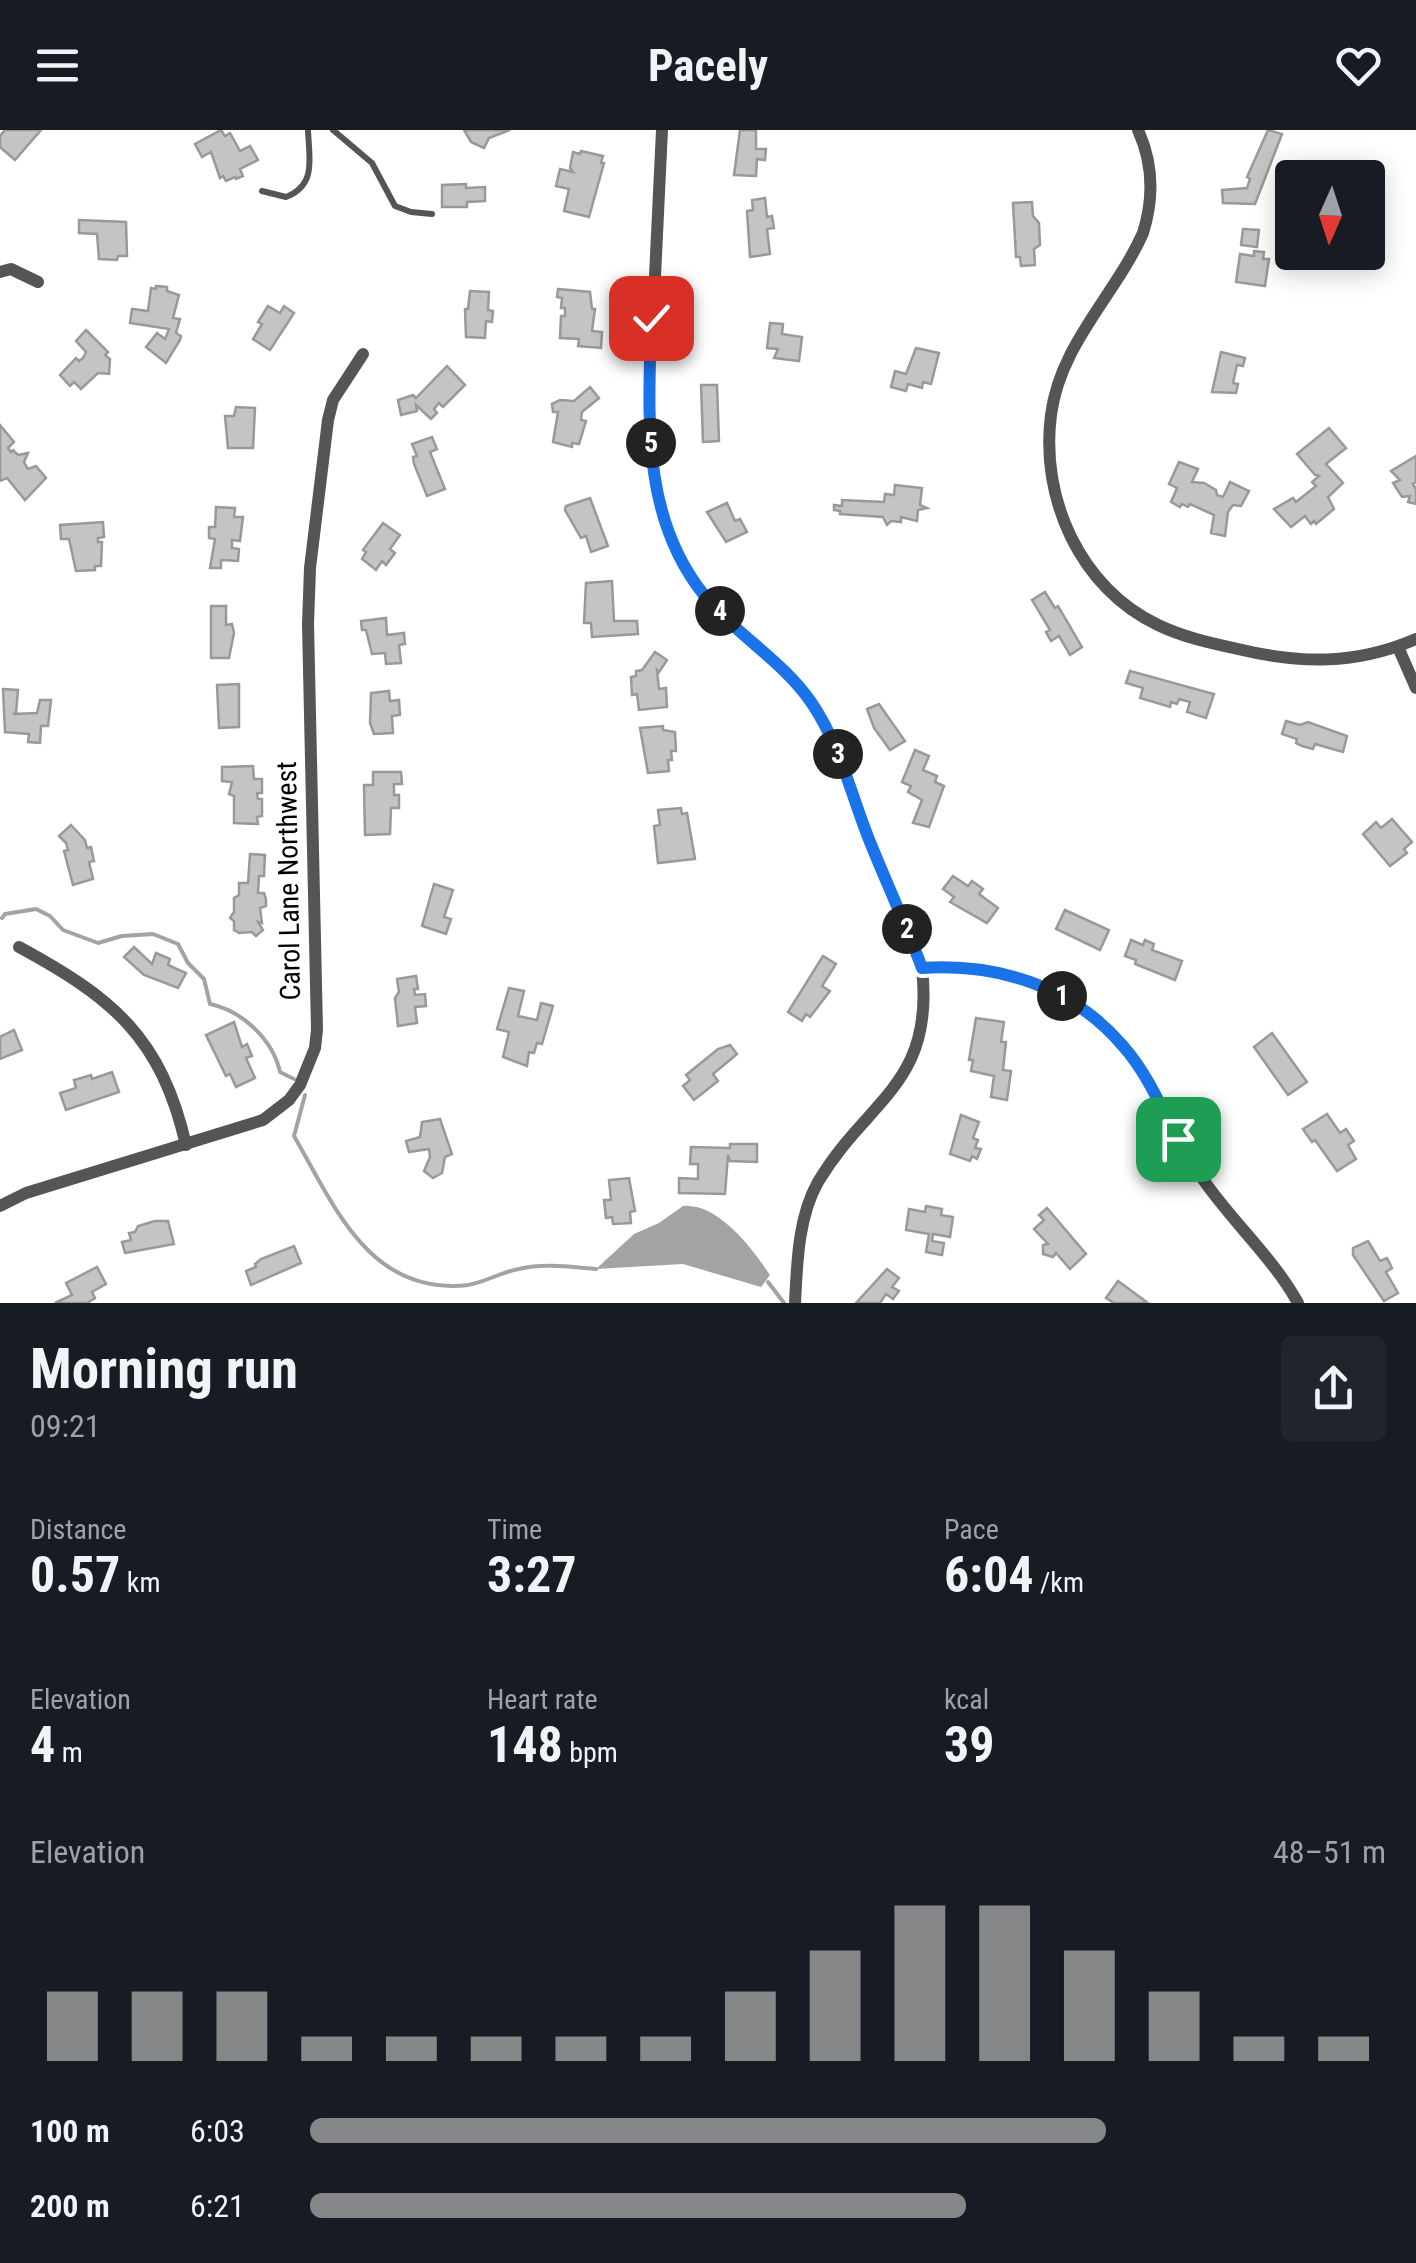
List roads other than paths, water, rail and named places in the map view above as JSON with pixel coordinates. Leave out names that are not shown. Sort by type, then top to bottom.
[{"type":"street","points":[[662,130],[650,380],[653,479],[664,526],[704,595],[781,665],[812,703],[841,760],[922,968],[922,1022],[906,1070],[818,1183],[808,1206],[802,1229],[796,1303]]},
{"type":"street","points":[[1138,130],[1148,158],[1150,181],[1143,233],[1070,354],[1058,379],[1050,416],[1051,481],[1070,537],[1102,583],[1125,605],[1189,638],[1308,661],[1352,659],[1416,639]]},
{"type":"street","points":[[0,272],[10,270],[38,282]]},
{"type":"street","name":"Carol Lane Northwest","points":[[0,1206],[26,1193],[250,1126],[277,1110],[300,1086],[315,1048],[310,568],[328,420],[334,400],[362,354]]},
{"type":"street","points":[[1398,647],[1416,688]]},
{"type":"street","points":[[19,947],[84,984],[131,1026],[166,1082],[186,1145]]},
{"type":"street","points":[[922,968],[1002,972],[1057,993],[1102,1024],[1147,1079],[1202,1178],[1298,1303]]},
{"type":"lane","points":[[262,191],[286,196],[306,184],[310,177],[308,130]]},
{"type":"lane","points":[[333,130],[372,163],[395,206],[432,214]]},
{"type":"waterway","points":[[2,918],[5,914],[36,909],[50,916],[63,930],[98,943],[122,936],[153,934],[178,944],[188,963],[204,979],[210,1004],[245,1020],[271,1049],[280,1072],[294,1079]]},
{"type":"waterway","points":[[305,1095],[294,1136],[324,1190],[359,1240],[380,1261],[405,1276],[434,1285],[468,1285],[528,1267],[596,1269]]},
{"type":"waterway","points":[[768,1282],[784,1303]]}]
